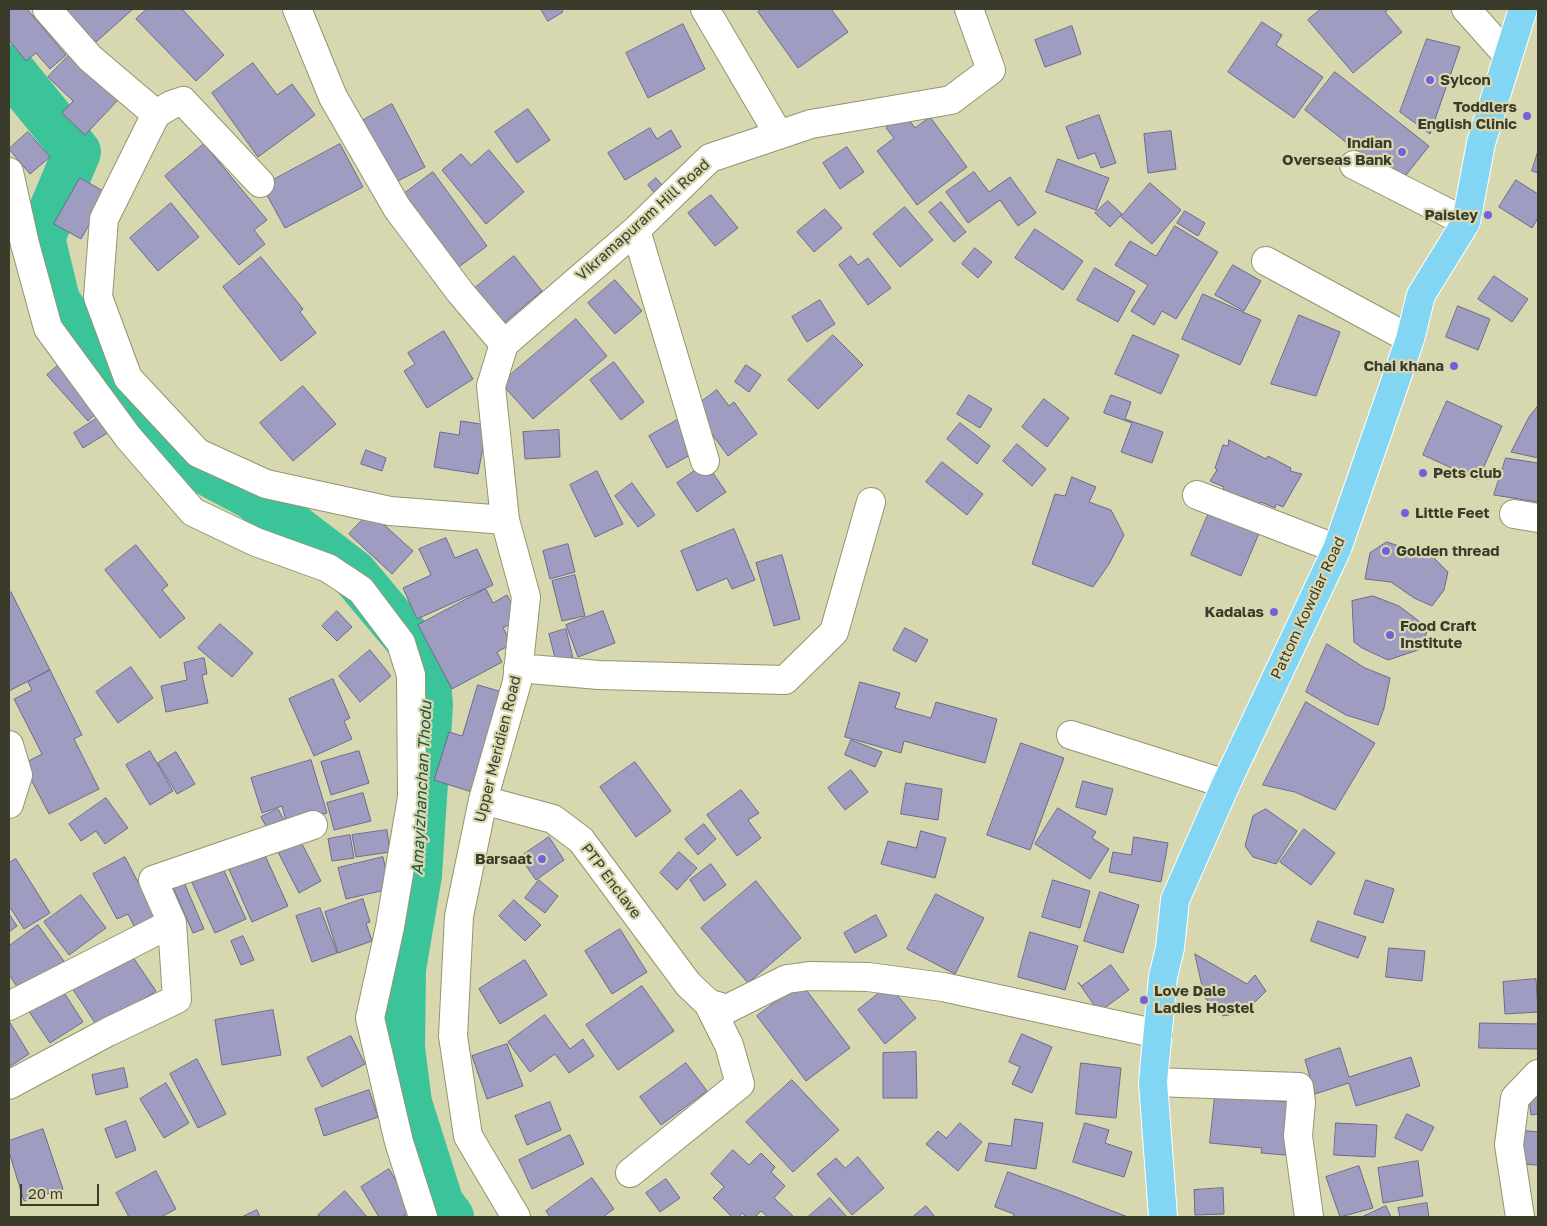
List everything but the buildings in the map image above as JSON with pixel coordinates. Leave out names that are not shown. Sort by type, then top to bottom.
[{"type":"main road","name":"Pattom Kowdiar Road","points":[[1162,1217],[1153,1082],[1163,977],[1170,948],[1175,900],[1226,784],[1337,549],[1410,339],[1421,295],[1466,222],[1480,143],[1523,9]]},
{"type":"street","points":[[47,9],[90,58],[156,114]]},
{"type":"street","points":[[260,183],[184,101],[170,105],[156,114],[104,219],[98,297],[128,378],[198,453],[266,484],[390,511],[505,520],[491,386],[504,344],[460,292],[397,208],[333,97],[297,9]]},
{"type":"street","points":[[705,9],[779,135]]},
{"type":"street","name":"Vikramapuram Hill Road","points":[[504,344],[636,230],[710,158],[811,124],[951,100],[992,70],[969,9]]},
{"type":"street","points":[[1466,9],[1508,56]]},
{"type":"street","points":[[1354,165],[1466,222]]},
{"type":"street","points":[[9,172],[15,230],[48,328],[128,437],[193,512],[256,542],[328,568],[361,590],[401,643],[411,675],[412,797],[390,927],[370,1018],[399,1142],[423,1217]]},
{"type":"street","points":[[636,230],[705,461]]},
{"type":"street","points":[[1266,261],[1410,339]]},
{"type":"street","points":[[1197,494],[1337,549]]},
{"type":"street","points":[[518,668],[599,675],[785,680],[834,632],[871,502]]},
{"type":"street","name":"Upper Meridien Road","points":[[505,520],[526,597],[517,682],[483,800],[459,916],[453,1036],[468,1136],[516,1217]]},
{"type":"street","points":[[1071,735],[1226,784]]},
{"type":"street","points":[[9,745],[18,775],[9,804]]},
{"type":"street","name":"PTP Enclave","points":[[483,800],[553,819],[581,840],[688,984],[708,1003],[729,1045],[740,1084],[630,1173]]},
{"type":"street","points":[[9,1084],[108,1032],[177,1000],[172,923],[153,880],[313,825]]},
{"type":"street","points":[[9,1006],[172,923]]},
{"type":"street","points":[[708,1003],[726,1009],[787,979],[809,976],[868,977],[944,987],[1158,1034]]},
{"type":"street","points":[[1526,1213],[1508,1145],[1515,1098],[1538,1074]]},
{"type":"street","points":[[1153,1082],[1299,1087],[1301,1102],[1298,1136],[1309,1217]]},
{"type":"waterway","name":"Amayizhanchan Thodu","points":[[9,68],[77,152],[41,238],[56,300],[102,375],[155,444],[251,495],[353,573],[425,659],[429,705],[418,875],[402,969],[401,1048],[408,1103],[440,1204],[450,1217]]},
{"type":"place","name":"Sylcon","points":[[1430,80]]},
{"type":"place","name":"Toddlers English Clinic","points":[[1527,116]]},
{"type":"place","name":"Indian Overseas Bank","points":[[1402,152]]},
{"type":"place","name":"Paisley","points":[[1488,215]]},
{"type":"place","name":"Chai khana","points":[[1454,366]]},
{"type":"place","name":"Pets club","points":[[1423,473]]},
{"type":"place","name":"Little Feet","points":[[1405,513]]},
{"type":"place","name":"Golden thread","points":[[1386,551]]},
{"type":"place","name":"Kadalas","points":[[1274,612]]},
{"type":"place","name":"Food Craft Institute","points":[[1390,635]]},
{"type":"place","name":"Barsaat","points":[[542,859]]},
{"type":"place","name":"Love Dale Ladies Hostel","points":[[1144,1000]]}]
